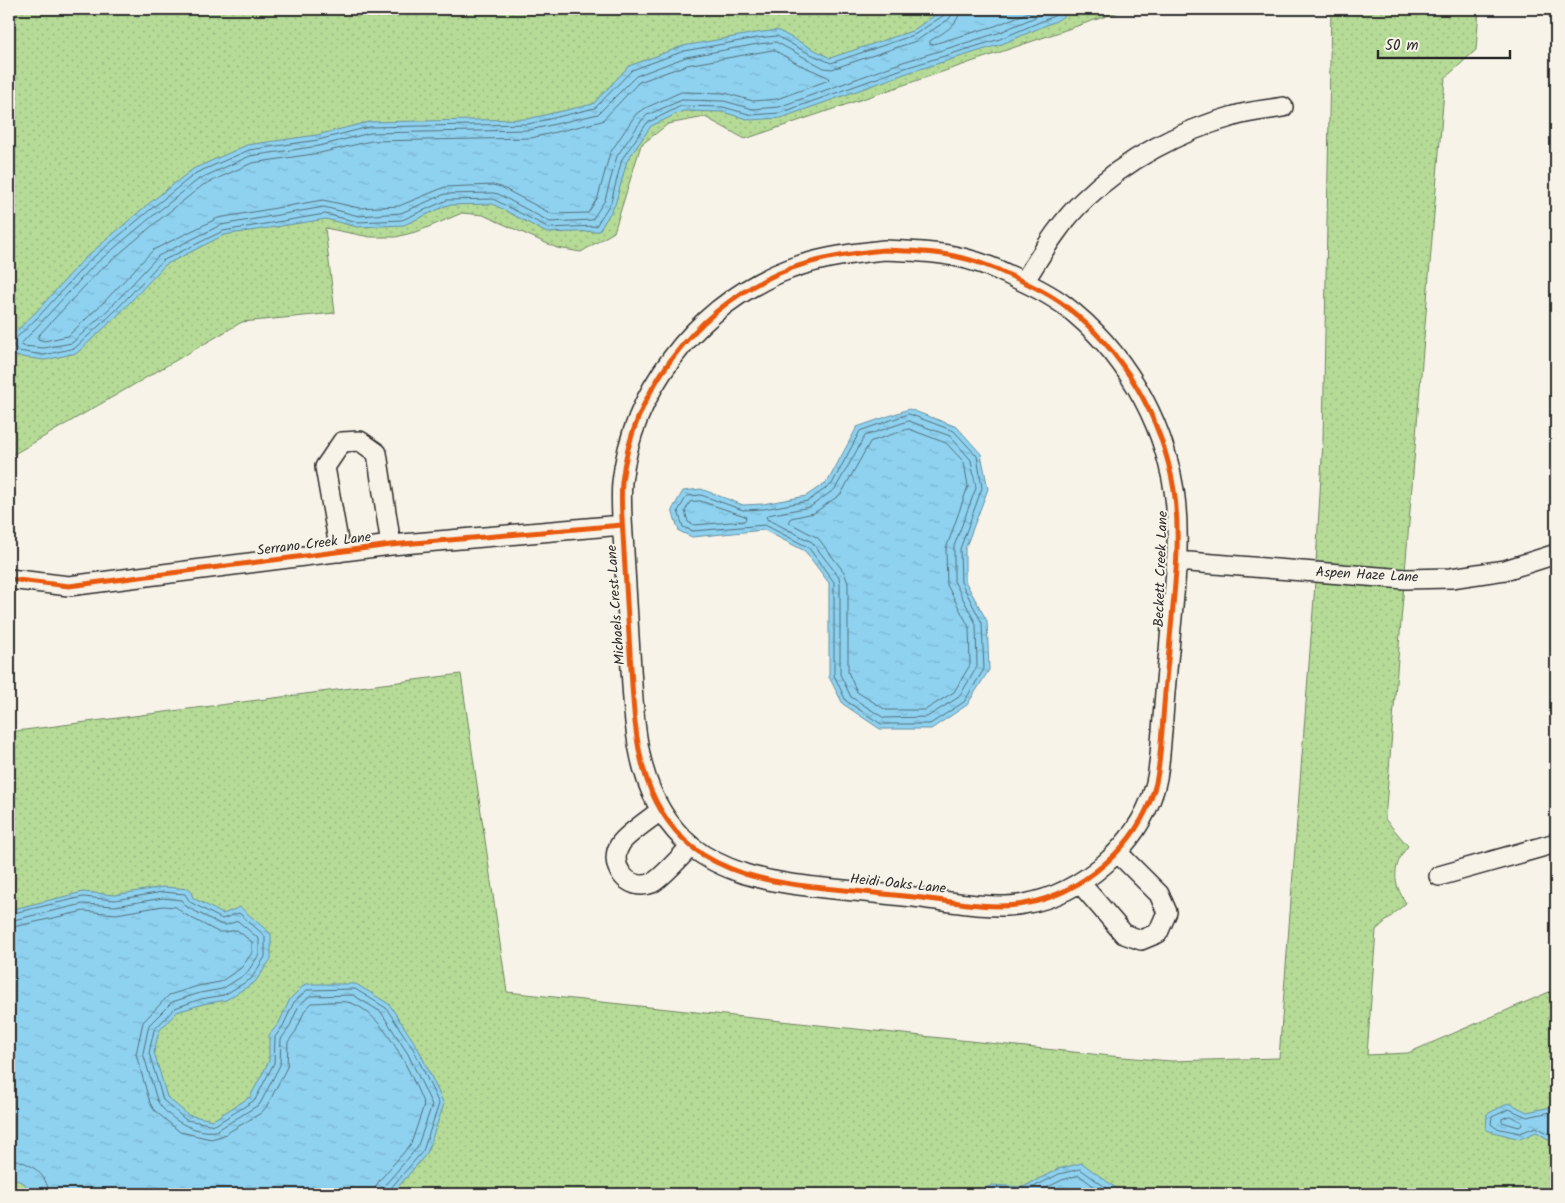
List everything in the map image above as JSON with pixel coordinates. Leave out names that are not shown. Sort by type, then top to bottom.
[{"type":"street","points":[[1024,282],[1051,240],[1084,200],[1117,171],[1156,147],[1200,128],[1234,116],[1283,107]]},
{"type":"street","name":"Michaels Crest Lane","points":[[691,846],[660,811],[642,771],[635,730],[622,526],[622,484],[630,442],[641,408],[661,372],[684,342],[712,316],[745,291],[778,274],[813,262],[846,254],[884,250],[921,251],[957,256],[989,266],[1024,282]]},
{"type":"street","name":"Beckett Creek Lane","points":[[1024,282],[1061,303],[1093,330],[1122,365],[1145,400],[1164,446],[1174,493],[1177,523],[1176,561],[1161,748],[1155,788],[1143,816],[1118,853],[1101,868]]},
{"type":"street","points":[[340,552],[326,468],[342,442],[360,441],[377,453],[391,545]]},
{"type":"street","name":"Serrano Creek Lane","points":[[9,580],[70,586],[391,545],[622,526]]},
{"type":"street","name":"Aspen Haze Lane","points":[[1176,561],[1405,579],[1451,578],[1505,570],[1556,554]]},
{"type":"street","points":[[660,811],[621,842],[616,855],[617,870],[627,882],[641,886],[654,882],[691,846]]},
{"type":"street","points":[[1439,876],[1556,843]]},
{"type":"street","name":"Heidi Oaks Lane","points":[[691,846],[714,861],[744,874],[779,883],[985,905],[1022,905],[1052,896],[1080,883],[1101,868]]},
{"type":"street","points":[[1080,883],[1124,934],[1141,940],[1158,933],[1167,912],[1159,894],[1118,853]]},
{"type":"green space","points":[[9,9],[1127,9],[745,139],[705,117],[668,124],[641,145],[614,232],[581,252],[557,248],[483,215],[462,213],[419,231],[396,237],[370,237],[325,228],[335,313],[242,322],[9,457]]},
{"type":"green space","points":[[1331,9],[1479,9],[1476,50],[1445,78],[1385,819],[1408,846],[1399,860],[1396,874],[1398,888],[1406,903],[1376,930],[1367,1055],[1408,1053],[1556,989],[1556,1194],[9,1194],[9,732],[461,674],[507,992],[1111,1056],[1171,1061],[1279,1058],[1314,598],[1323,441]]},
{"type":"water","points":[[944,9],[1075,9],[1056,21],[1002,44],[907,73],[781,118],[751,120],[722,112],[683,111],[651,126],[627,161],[615,205],[599,231],[547,233],[493,204],[448,205],[404,225],[357,227],[326,219],[224,235],[165,265],[117,316],[77,353],[45,360],[14,356],[9,344],[9,338],[36,312],[85,258],[147,205],[193,169],[247,145],[317,135],[369,122],[527,119],[593,104],[629,66],[683,46],[777,30],[830,58],[912,31]]},
{"type":"water","points":[[909,409],[957,427],[981,454],[988,489],[965,549],[965,581],[987,621],[989,670],[967,705],[931,729],[880,729],[843,704],[829,677],[829,583],[805,551],[764,530],[692,537],[679,531],[672,510],[683,491],[701,489],[743,505],[763,504],[806,496],[828,481],[857,427]]},
{"type":"water","points":[[163,887],[190,889],[193,898],[223,914],[240,907],[271,934],[271,959],[255,982],[226,1000],[203,1004],[177,1012],[159,1031],[154,1052],[167,1097],[188,1115],[213,1120],[250,1097],[269,1061],[269,1035],[279,1023],[290,999],[305,984],[356,984],[389,1004],[418,1048],[444,1104],[427,1153],[392,1194],[32,1194],[24,1183],[9,1177],[9,910],[83,892],[115,895]]},
{"type":"water","points":[[1509,1103],[1527,1112],[1556,1106],[1556,1137],[1550,1140],[1536,1132],[1520,1139],[1486,1130],[1487,1114]]},
{"type":"water","points":[[1082,1163],[1124,1194],[979,1194],[980,1191],[992,1185],[1023,1187],[1058,1169]]},
{"type":"cycle path","points":[[884,250],[937,253],[976,262],[1031,286],[1064,305],[1085,323],[1122,364],[1137,387],[1149,411],[1168,463],[1174,490],[1177,550],[1158,776],[1146,811],[1135,830],[1121,848],[1086,878],[1046,899],[1011,906],[955,903],[814,887],[774,881],[738,872],[717,863],[692,847],[673,827],[658,806],[641,758],[636,732],[621,499],[628,449],[639,417],[654,386],[672,358],[694,332],[719,309],[747,290],[777,274],[803,264],[843,255],[884,250]]},
{"type":"cycle path","points":[[9,579],[69,586],[391,545],[622,525]]}]
